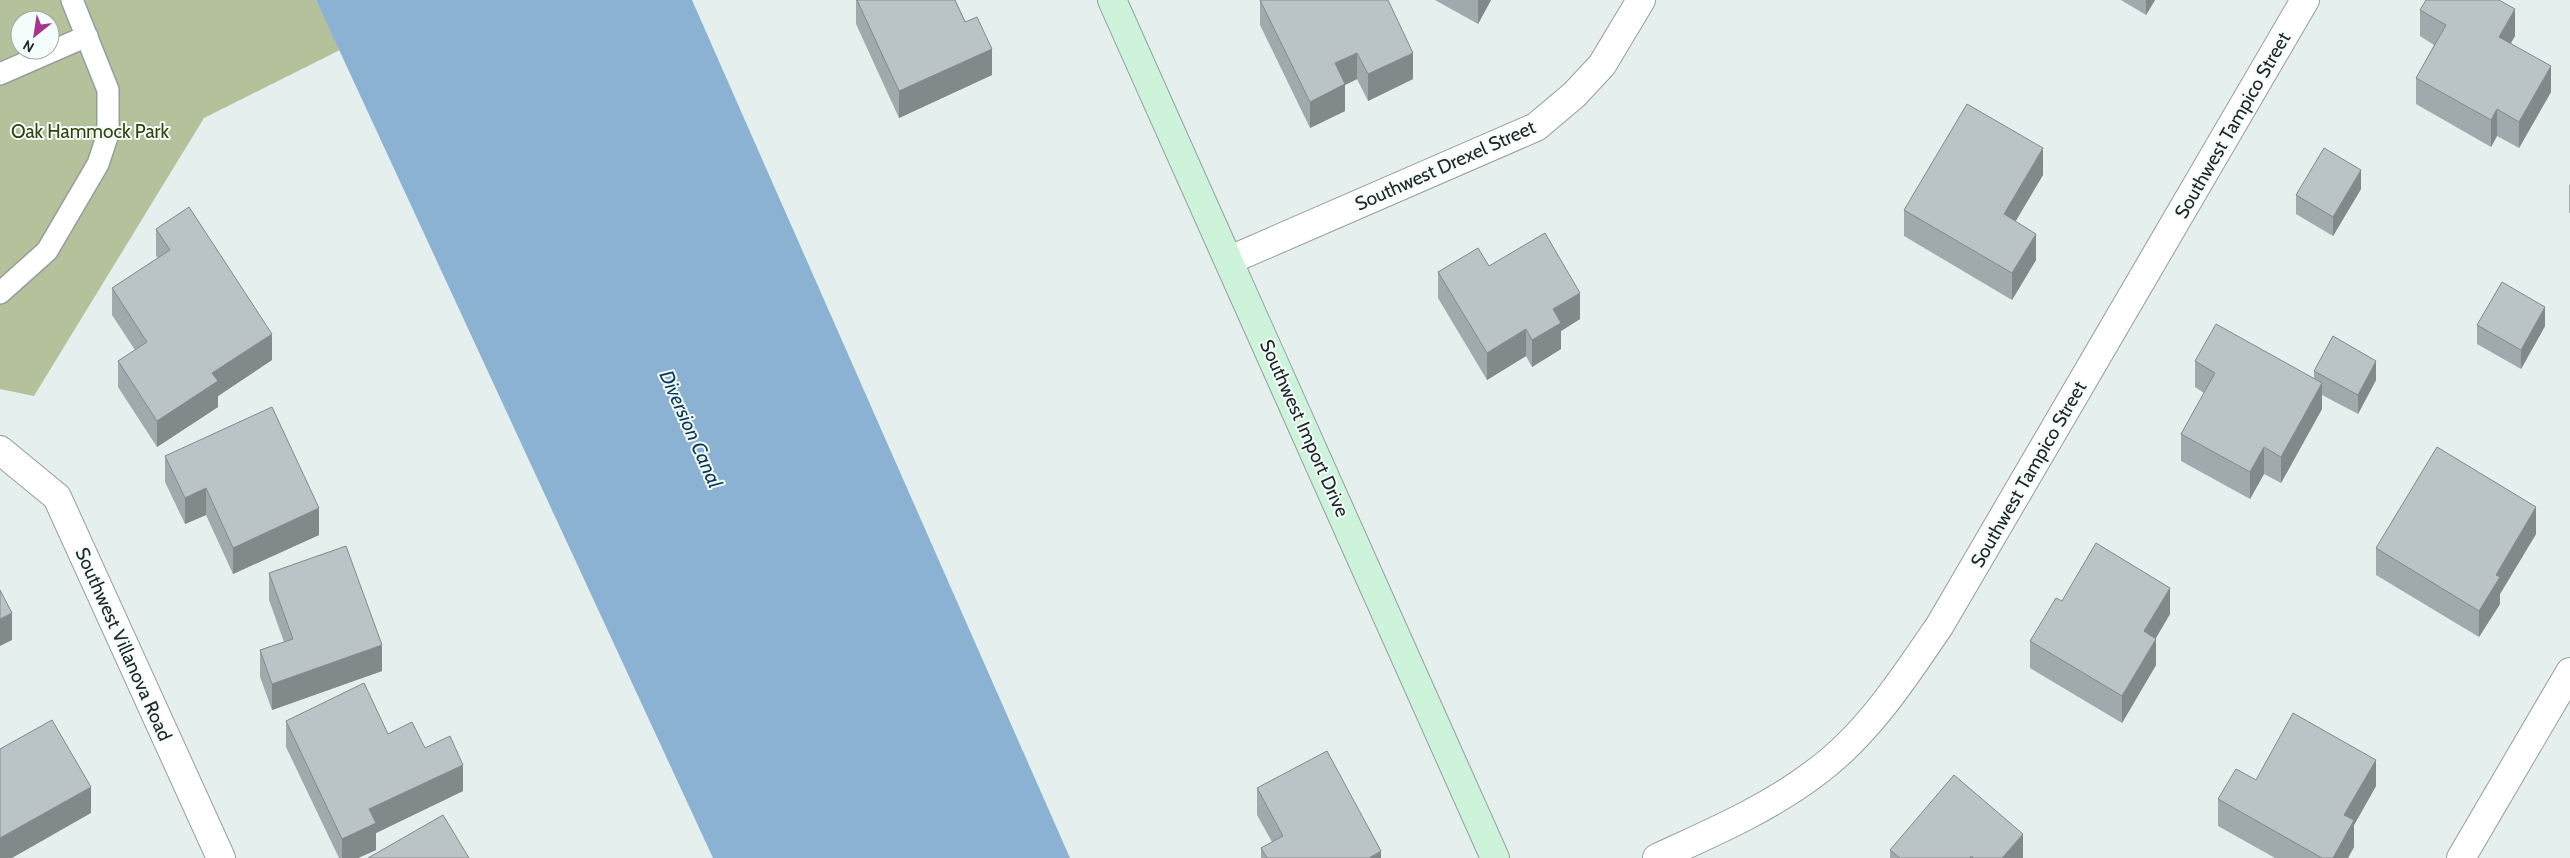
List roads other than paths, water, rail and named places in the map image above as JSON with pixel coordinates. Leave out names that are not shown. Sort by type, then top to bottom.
[{"type":"street","name":"Southwest Import Drive","points":[[1112,0],[1230,260],[1495,858]]},
{"type":"street","name":"Southwest Drexel Street","points":[[1230,260],[1536,127],[1574,95],[1602,64],[1641,0]]},
{"type":"street","name":"Southwest Tampico Street","points":[[1657,858],[1746,817],[1815,773],[1856,736],[1899,685],[1940,625],[2305,0]]},
{"type":"street","name":"Southwest Villanova Road","points":[[0,450],[57,496],[221,858]]},
{"type":"street","points":[[2461,858],[2570,672]]},
{"type":"lane","points":[[0,293],[47,252],[98,164],[108,134],[108,90],[72,0]]},
{"type":"lane","points":[[0,74],[87,36]]},
{"type":"water","name":"Diversion Canal","points":[[316,0],[692,0],[1070,858],[713,858]]},
{"type":"park label","name":"Oak Hammock Park","points":[[90,131]]}]
